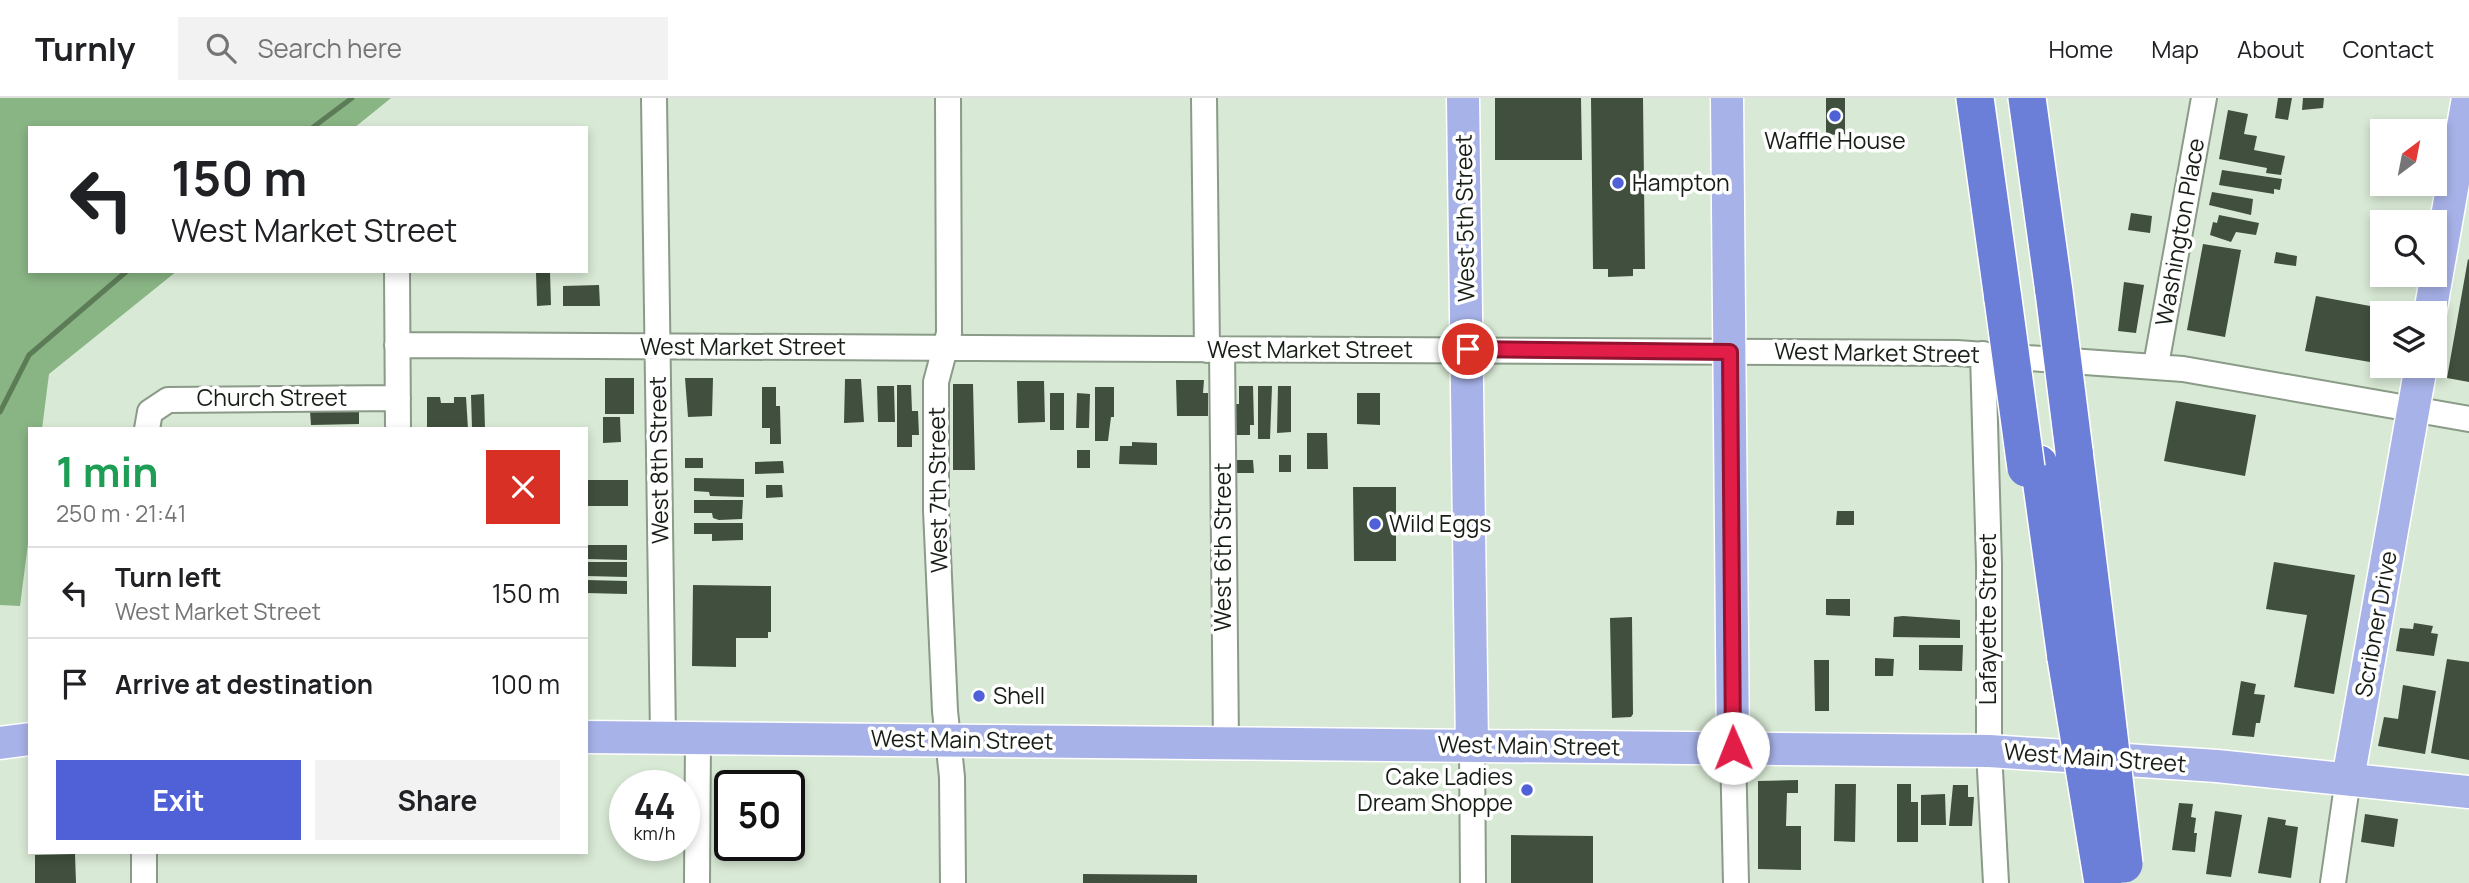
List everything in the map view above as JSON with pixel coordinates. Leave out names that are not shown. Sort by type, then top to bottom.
[{"type":"highway","points":[[1975,98],[2009,298],[2033,466],[2073,660],[2112,878]]},
{"type":"highway","points":[[1988,98],[2009,298]]},
{"type":"highway","points":[[2027,98],[2074,451],[2073,660]]},
{"type":"main road","name":"West 5th Street","points":[[1463,98],[1472,746]]},
{"type":"main road","points":[[1727,98],[1733,748]]},
{"type":"main road","points":[[2432,301],[2468,98]]},
{"type":"main road","name":"Scribner Drive","points":[[2348,779],[2419,378]]},
{"type":"main road","name":"West Main Street","points":[[588,737],[1989,751],[2217,766],[2469,792]]},
{"type":"main road","points":[[0,743],[28,739]]},
{"type":"street","name":"West 8th Street","points":[[653,98],[663,737]]},
{"type":"street","name":"West 7th Street","points":[[948,98],[949,327],[936,382],[936,499],[945,711],[954,820],[953,883]]},
{"type":"street","name":"West 6th Street","points":[[1204,98],[1226,743]]},
{"type":"street","name":"Washington Place","points":[[2156,365],[2204,98]]},
{"type":"street","points":[[397,273],[398,427]]},
{"type":"street","name":"West Market Street","points":[[397,345],[1983,354],[2156,365],[2469,419]]},
{"type":"street","name":"Lafayette Street","points":[[1983,354],[1989,564],[1989,751],[1996,883]]},
{"type":"street","name":"Church Street","points":[[149,420],[168,400],[398,398]]},
{"type":"street","points":[[697,883],[698,738]]},
{"type":"street","name":"West 5th Street","points":[[1472,746],[1473,883]]},
{"type":"street","points":[[1733,748],[1736,883]]},
{"type":"street","name":"Scribner Drive","points":[[2333,883],[2348,779]]},
{"type":"street","points":[[144,854],[144,883]]},
{"type":"green space","points":[[0,98],[391,98],[356,126],[28,126],[28,273],[175,273],[49,374],[42,427],[28,427],[28,544],[20,606],[0,605]]},
{"type":"building","points":[[1495,98],[1581,98],[1582,160],[1495,160]]},
{"type":"building","name":"Hampton","points":[[1591,98],[1643,98],[1645,269],[1633,269],[1633,276],[1608,277],[1608,269],[1593,269]]},
{"type":"building","name":"Waffle House","points":[[1826,98],[1845,98],[1845,134],[1826,135]]},
{"type":"building","points":[[2278,98],[2292,98],[2288,120],[2275,118]]},
{"type":"building","points":[[2303,98],[2324,98],[2323,108],[2302,110]]},
{"type":"building","points":[[2228,110],[2248,114],[2244,134],[2257,136],[2254,150],[2285,156],[2281,175],[2266,173],[2267,168],[2219,159]]},
{"type":"building","points":[[2222,170],[2282,179],[2280,190],[2274,189],[2274,194],[2219,185]]},
{"type":"building","points":[[2212,192],[2253,199],[2251,215],[2209,205]]},
{"type":"building","points":[[2131,213],[2152,216],[2150,233],[2128,230]]},
{"type":"building","points":[[2219,215],[2259,223],[2256,235],[2236,232],[2231,242],[2210,235],[2213,222],[2217,223]]},
{"type":"building","points":[[2203,244],[2241,250],[2225,337],[2187,330]]},
{"type":"building","points":[[2276,252],[2297,256],[2296,266],[2274,263]]},
{"type":"building","points":[[2468,259],[2469,382],[2447,378]]},
{"type":"building","points":[[536,273],[550,273],[551,305],[537,306]]},
{"type":"building","points":[[2124,282],[2144,285],[2136,333],[2118,331]]},
{"type":"building","points":[[599,285],[600,306],[563,306],[563,286]]},
{"type":"building","points":[[2316,296],[2370,306],[2370,362],[2305,351]]},
{"type":"building","points":[[605,378],[634,378],[634,414],[605,414]]},
{"type":"building","points":[[685,378],[713,378],[712,416],[688,417]]},
{"type":"building","points":[[845,379],[861,379],[864,422],[844,423]]},
{"type":"building","points":[[1176,380],[1204,380],[1203,393],[1208,393],[1208,416],[1177,416]]},
{"type":"building","points":[[1017,381],[1044,381],[1045,422],[1018,423]]},
{"type":"building","points":[[953,384],[973,384],[975,470],[953,470]]},
{"type":"building","points":[[897,385],[911,385],[912,411],[918,411],[919,435],[912,435],[912,447],[897,447]]},
{"type":"building","points":[[877,386],[894,386],[895,422],[878,422]]},
{"type":"building","points":[[1239,386],[1253,386],[1254,425],[1250,425],[1250,435],[1232,435],[1234,404],[1239,404]]},
{"type":"building","points":[[1258,386],[1272,386],[1270,439],[1258,439]]},
{"type":"building","points":[[1278,386],[1291,386],[1291,432],[1277,433]]},
{"type":"building","points":[[762,387],[776,387],[776,406],[780,406],[781,444],[770,444],[770,428],[762,428]]},
{"type":"building","points":[[1095,387],[1114,387],[1114,417],[1111,417],[1108,441],[1095,441]]},
{"type":"building","points":[[1050,393],[1064,393],[1064,430],[1050,430]]},
{"type":"building","points":[[1077,393],[1090,394],[1089,428],[1076,428]]},
{"type":"building","points":[[1357,393],[1380,393],[1380,425],[1357,424]]},
{"type":"building","points":[[484,394],[485,427],[472,427],[471,395]]},
{"type":"building","points":[[427,397],[440,397],[441,403],[454,403],[454,397],[466,397],[468,427],[427,427]]},
{"type":"building","points":[[2176,401],[2256,415],[2245,476],[2164,461]]},
{"type":"building","points":[[359,410],[359,424],[311,425],[310,411]]},
{"type":"building","points":[[603,417],[620,417],[621,442],[603,443]]},
{"type":"building","points":[[1307,433],[1327,433],[1328,469],[1307,469]]},
{"type":"building","points":[[1132,442],[1157,443],[1157,465],[1119,464],[1120,446],[1132,446]]},
{"type":"building","points":[[1077,450],[1090,450],[1090,468],[1077,468]]},
{"type":"building","points":[[1279,455],[1291,455],[1291,472],[1279,472]]},
{"type":"building","points":[[685,458],[703,458],[703,468],[685,468]]},
{"type":"building","points":[[1232,460],[1253,460],[1254,473],[1233,473]]},
{"type":"building","points":[[783,461],[784,473],[755,474],[755,462]]},
{"type":"building","points":[[694,478],[744,479],[744,497],[710,496],[709,492],[694,491]]},
{"type":"building","points":[[588,480],[628,480],[628,506],[588,506]]},
{"type":"building","points":[[766,485],[782,485],[783,497],[766,498]]},
{"type":"building","name":"Wild Eggs","points":[[1353,487],[1396,487],[1396,561],[1354,561]]},
{"type":"building","points":[[694,500],[743,500],[742,519],[719,520],[713,518],[712,513],[694,513]]},
{"type":"building","points":[[1837,511],[1854,511],[1854,525],[1836,525]]},
{"type":"building","points":[[694,523],[743,523],[743,540],[712,541],[712,534],[694,534]]},
{"type":"building","points":[[588,545],[627,545],[627,560],[588,559]]},
{"type":"building","points":[[588,562],[627,562],[627,577],[588,576]]},
{"type":"building","points":[[2274,562],[2355,575],[2334,694],[2294,687],[2307,615],[2266,609]]},
{"type":"building","points":[[588,580],[627,581],[627,594],[588,593]]},
{"type":"building","points":[[693,585],[771,586],[771,632],[768,632],[768,638],[736,638],[736,667],[692,666]]},
{"type":"building","points":[[1826,599],[1850,599],[1850,616],[1826,615]]},
{"type":"building","points":[[1632,617],[1633,714],[1631,717],[1612,718],[1610,618]]},
{"type":"building","points":[[1894,617],[1960,620],[1960,638],[1893,637]]},
{"type":"building","points":[[2414,623],[2433,626],[2431,633],[2438,634],[2434,656],[2396,651],[2400,628],[2413,629]]},
{"type":"building","points":[[1919,645],[1963,645],[1962,671],[1919,670]]},
{"type":"building","points":[[1875,658],[1894,659],[1893,676],[1875,676]]},
{"type":"building","points":[[2447,659],[2469,662],[2469,760],[2431,753]]},
{"type":"building","points":[[1814,660],[1829,660],[1829,711],[1815,711]]},
{"type":"building","points":[[2241,681],[2256,684],[2254,694],[2265,695],[2260,723],[2256,723],[2254,737],[2232,735]]},
{"type":"building","points":[[2403,685],[2436,691],[2425,754],[2378,746],[2384,717],[2398,719]]},
{"type":"building","points":[[1798,780],[1798,793],[1787,793],[1786,826],[1801,826],[1801,870],[1758,869],[1758,781]]},
{"type":"building","points":[[1835,784],[1856,784],[1855,842],[1834,841]]},
{"type":"building","points":[[1897,784],[1911,784],[1911,802],[1918,802],[1918,842],[1897,842]]},
{"type":"building","points":[[1953,785],[1968,785],[1968,797],[1974,797],[1972,826],[1949,826]]},
{"type":"building","points":[[1945,794],[1946,825],[1921,825],[1921,795]]},
{"type":"building","points":[[2179,803],[2193,804],[2191,817],[2196,818],[2194,833],[2197,833],[2195,852],[2172,850]]},
{"type":"building","points":[[2215,811],[2242,815],[2231,877],[2206,874]]},
{"type":"building","points":[[2365,814],[2398,819],[2394,847],[2361,842]]},
{"type":"building","points":[[2268,817],[2286,820],[2285,825],[2298,827],[2291,878],[2258,873]]},
{"type":"building","points":[[1511,835],[1593,836],[1593,883],[1511,883]]},
{"type":"building","points":[[75,854],[76,883],[35,883],[35,855]]},
{"type":"building","points":[[1083,874],[1197,875],[1197,883],[1083,883]]},
{"type":"waterway","points":[[315,126],[352,98]]},
{"type":"waterway","points":[[0,412],[29,355],[125,273]]},
{"type":"place","name":"Waffle House","points":[[1835,116]]},
{"type":"place","name":"Hampton","points":[[1618,183]]},
{"type":"place","name":"Wild Eggs","points":[[1375,524]]},
{"type":"place","name":"Shell","points":[[979,696]]},
{"type":"place","name":"Cake Ladies Dream Shoppe","points":[[1527,790]]},
{"type":"route","points":[[1468,349],[1730,352],[1733,748]]}]
